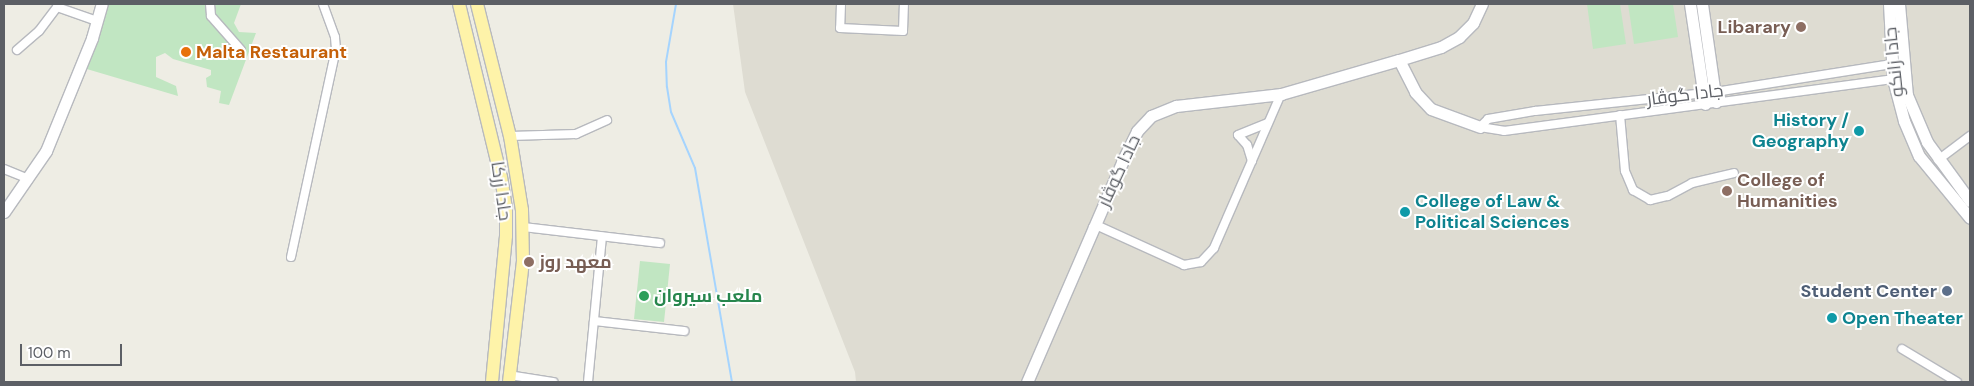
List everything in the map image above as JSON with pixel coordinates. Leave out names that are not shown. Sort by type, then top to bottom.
[{"type":"main road","name":"جادا زرکا","points":[[459,4],[498,161],[506,208],[506,236],[492,382]]},
{"type":"main road","name":"جادا زرکا","points":[[477,4],[519,176],[523,227],[509,379]]},
{"type":"street","points":[[4,212],[29,179],[62,116],[102,4]]},
{"type":"street","points":[[210,4],[212,16],[241,50]]},
{"type":"street","points":[[291,257],[336,45],[323,4]]},
{"type":"street","points":[[841,4],[840,28],[903,31],[904,4]]},
{"type":"street","name":"جادا گوڤار","points":[[1027,382],[1093,227],[1137,131],[1151,116],[1176,106],[1281,94],[1440,47],[1459,37],[1473,23],[1482,4]]},
{"type":"street","points":[[1690,4],[1710,98]]},
{"type":"street","points":[[1702,4],[1710,98]]},
{"type":"street","name":"جادا زانکو","points":[[1889,4],[1893,79],[1904,121],[1919,156],[1970,218]]},
{"type":"street","name":"جادا زانکو","points":[[1899,4],[1907,95],[1938,160],[1970,200]]},
{"type":"street","points":[[17,50],[39,31],[58,5],[97,21]]},
{"type":"street","name":"جادا گوڤار","points":[[1399,60],[1415,92],[1431,109],[1480,127],[1504,131],[1620,115],[1892,64]]},
{"type":"street","name":"جادا گوڤار","points":[[1480,127],[1488,119],[1535,112],[1710,98],[1893,79]]},
{"type":"street","points":[[1093,227],[1096,225],[1184,265],[1201,262],[1214,248],[1281,94]]},
{"type":"street","points":[[1620,115],[1625,171],[1633,190],[1650,200],[1668,196],[1692,183],[1734,173]]},
{"type":"street","points":[[510,136],[569,135],[607,120]]},
{"type":"street","points":[[1252,162],[1247,144],[1238,135],[1268,123]]},
{"type":"street","points":[[1938,160],[1970,136]]},
{"type":"street","points":[[4,169],[29,179]]},
{"type":"street","points":[[523,227],[602,238],[660,243]]},
{"type":"street","points":[[588,382],[602,238]]},
{"type":"street","points":[[594,321],[684,331]]},
{"type":"street","points":[[1902,349],[1957,382]]},
{"type":"street","points":[[509,379],[553,382]]},
{"type":"shaded area","points":[[733,4],[1970,4],[1970,382],[856,382],[855,372],[745,92]]},
{"type":"green space","points":[[103,4],[241,4],[234,23],[239,32],[256,33],[229,105],[219,103],[221,91],[207,87],[206,78],[211,75],[211,70],[173,59],[165,53],[156,57],[156,77],[176,86],[178,96],[80,67]]},
{"type":"green space","points":[[1587,4],[1620,4],[1626,44],[1593,49]]},
{"type":"green space","points":[[1628,4],[1673,4],[1678,37],[1634,44]]},
{"type":"green space","points":[[640,261],[670,264],[664,322],[634,319]]},
{"type":"waterway","points":[[676,4],[666,62],[667,87],[671,112],[695,168],[732,382]]},
{"type":"place","name":"Libarary","points":[[1801,27]]},
{"type":"place","name":"Malta Restaurant","points":[[186,52]]},
{"type":"place","name":"History / Geography","points":[[1859,131]]},
{"type":"place","name":"College of Humanities","points":[[1727,191]]},
{"type":"place","name":"College of Law & Political Sciences","points":[[1405,212]]},
{"type":"place","name":"معهد روز","points":[[529,262]]},
{"type":"place","name":"Student Center","points":[[1947,291]]},
{"type":"place","name":"ملعب سيروان","points":[[644,296]]},
{"type":"place","name":"Open Theater","points":[[1832,318]]}]
